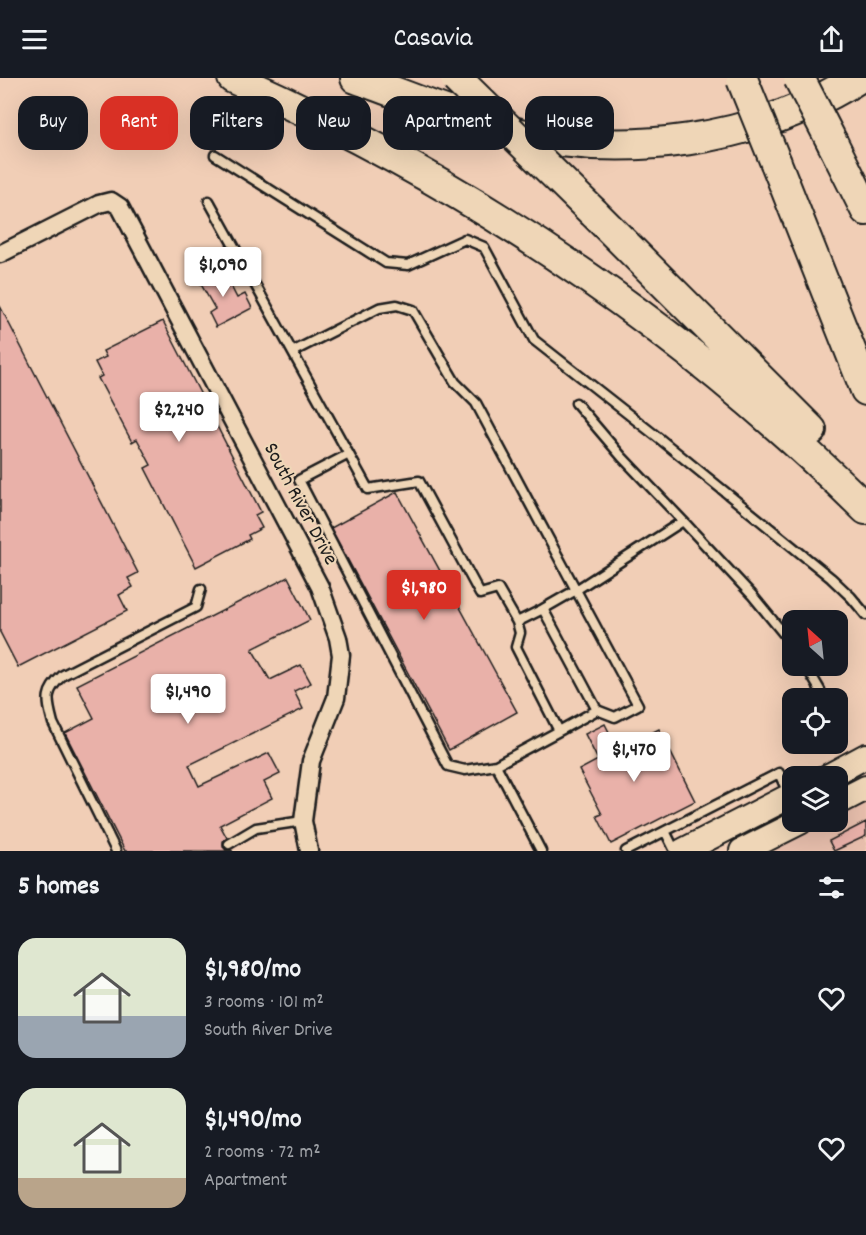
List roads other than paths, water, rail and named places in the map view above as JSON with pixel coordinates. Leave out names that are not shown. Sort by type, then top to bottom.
[{"type":"highway","points":[[233,78],[363,140],[450,188],[535,240],[600,284],[664,331],[735,388],[800,432],[866,486]]},
{"type":"highway","points":[[356,78],[506,130],[553,139],[621,144],[699,138],[750,125],[809,104],[858,78]]},
{"type":"highway","points":[[456,78],[594,213],[800,432],[866,509]]},
{"type":"highway","points":[[742,78],[866,390]]},
{"type":"highway","points":[[799,78],[866,210]]},
{"type":"main road","points":[[847,766],[866,756]]},
{"type":"main road","points":[[848,797],[866,788]]},
{"type":"main road","points":[[756,836],[782,806]]},
{"type":"main road","points":[[683,851],[756,836],[782,828]]},
{"type":"street","name":"South River Drive","points":[[0,254],[99,204],[111,201],[120,207],[295,536],[320,587],[338,638],[341,655],[336,698],[311,761],[303,821],[309,851]]},
{"type":"lane","points":[[215,155],[386,263],[408,265],[465,239],[484,247],[534,340],[831,578],[866,615]]},
{"type":"lane","points":[[209,201],[294,351],[368,489],[419,481],[480,594],[498,589],[517,622],[520,633],[516,647],[559,731]]},
{"type":"lane","points":[[294,351],[379,308],[398,305],[413,310],[455,382],[476,403],[638,705],[615,717],[597,710],[543,609]]},
{"type":"lane","points":[[576,403],[622,457],[752,595],[782,632]]},
{"type":"lane","points":[[349,454],[298,480],[448,766],[465,770],[496,765],[597,710]]},
{"type":"lane","points":[[517,622],[576,590],[683,521]]},
{"type":"lane","points":[[116,851],[53,723],[48,704],[50,686],[63,675],[196,607],[201,589]]},
{"type":"lane","points":[[496,765],[540,851]]},
{"type":"lane","points":[[626,851],[779,773],[782,779]]},
{"type":"lane","points":[[230,844],[256,828],[303,821]]},
{"type":"lane","points":[[665,831],[675,851]]}]
